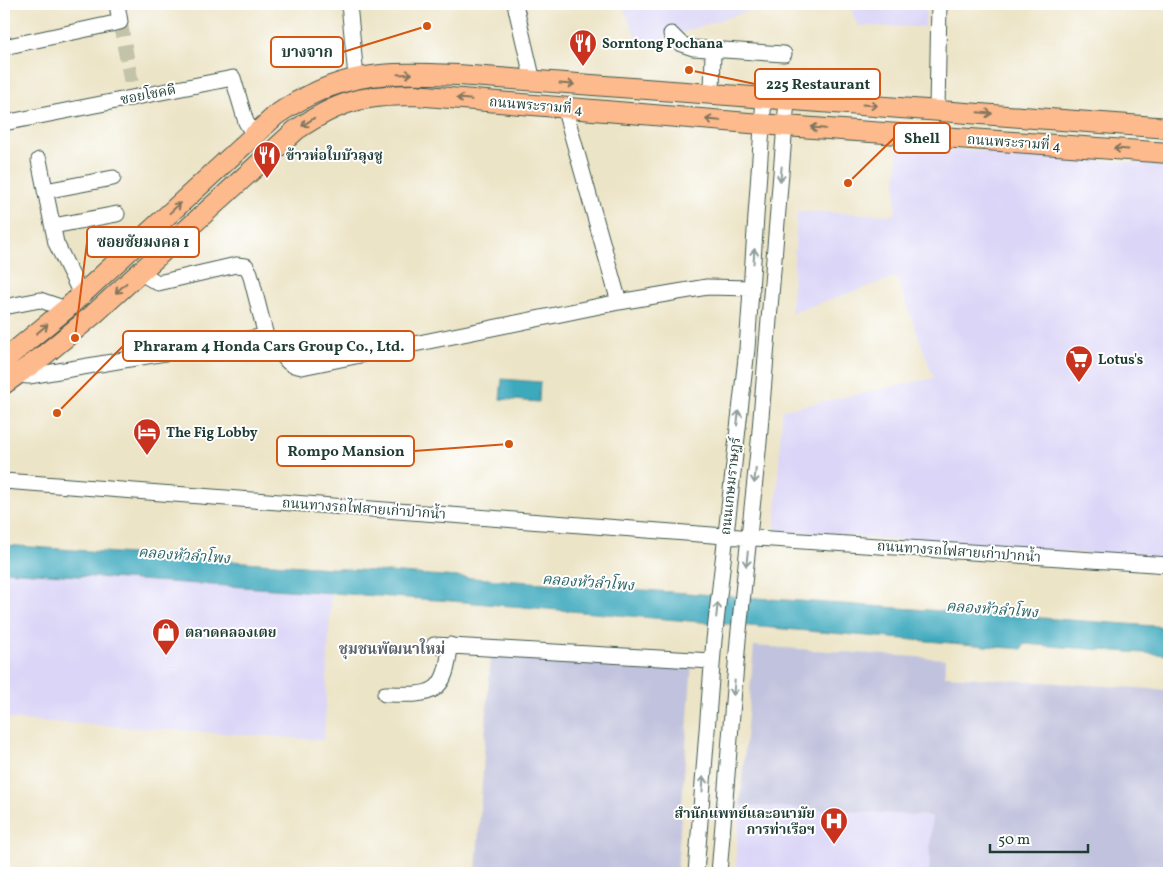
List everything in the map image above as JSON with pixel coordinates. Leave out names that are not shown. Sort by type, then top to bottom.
[{"type":"main road","name":"ถนนพระรามที่ 4","points":[[4,360],[66,309],[276,115],[301,98],[339,81],[356,77],[414,73],[1169,128]]},
{"type":"main road","name":"ถนนพระรามที่ 4","points":[[11,379],[93,315],[289,136],[319,114],[340,104],[362,98],[414,95],[785,126],[1169,153]]},
{"type":"street","points":[[4,47],[120,22],[117,4]]},
{"type":"street","points":[[349,4],[356,77]]},
{"type":"street","points":[[515,4],[533,81]]},
{"type":"street","points":[[937,110],[939,4]]},
{"type":"street","points":[[670,34],[675,40],[686,46],[713,50],[784,54]]},
{"type":"street","points":[[712,94],[713,50]]},
{"type":"street","name":"ซอยโชคดี","points":[[4,124],[233,78],[246,122],[254,135]]},
{"type":"street","name":"ถนนเกษมราษฎร์","points":[[696,873],[714,640],[747,350],[764,98]]},
{"type":"street","name":"ถนนเกษมราษฎร์","points":[[719,873],[738,640],[767,351],[786,100]]},
{"type":"street","points":[[564,107],[619,302]]},
{"type":"street","points":[[39,160],[56,243],[81,294]]},
{"type":"street","points":[[45,191],[113,178]]},
{"type":"street","points":[[52,226],[117,214]]},
{"type":"street","points":[[139,272],[158,283],[236,265],[246,266],[250,273],[266,336],[288,362],[302,367],[619,302],[707,287],[752,288]]},
{"type":"street","points":[[4,308],[40,300],[66,309]]},
{"type":"street","points":[[11,379],[266,336]]},
{"type":"street","points":[[747,350],[767,351]]},
{"type":"street","name":"ถนนทางรถไฟสายเก่าปากน้ำ","points":[[4,481],[749,538],[1169,565]]},
{"type":"street","points":[[434,645],[712,661]]},
{"type":"street","points":[[385,694],[420,695],[437,687],[448,670],[450,646]]},
{"type":"street","points":[[701,810],[724,812]]},
{"type":"shaded area","points":[[622,4],[769,4],[640,46]]},
{"type":"shaded area","points":[[848,4],[926,4],[925,27],[858,26]]},
{"type":"shaded area","points":[[898,145],[1169,165],[1169,559],[775,531],[782,410],[934,378],[896,277],[791,313],[797,211],[895,215]]},
{"type":"shaded area","name":"ตลาดคลองเตย","points":[[4,571],[331,593],[324,740],[4,719]]},
{"type":"shaded area","points":[[754,646],[946,659],[945,676],[1169,690],[1169,873],[929,873],[932,816],[740,805]]},
{"type":"shaded area","points":[[491,649],[692,662],[677,873],[476,873]]},
{"type":"shaded area","name":"สำนักแพทย์และอนามัย การท่าเรือฯ","points":[[740,805],[933,816],[929,873],[735,873]]},
{"type":"water","points":[[502,379],[540,382],[539,402],[500,399]]},
{"type":"water","points":[[4,545],[1169,627],[1169,655],[1024,644],[1022,649],[451,601],[4,571]]},
{"type":"tunnel","points":[[120,22],[134,97]]},
{"type":"place","name":"บางจาก","points":[[427,26]]},
{"type":"place","name":"Sorntong Pochana","points":[[583,67]]},
{"type":"place","name":"225 Restaurant","points":[[689,70]]},
{"type":"place","name":"ข้าวห่อใบบัวลุงชู","points":[[267,179]]},
{"type":"place","name":"Shell","points":[[848,183]]},
{"type":"place","name":"ซอยชัยมงคล 1","points":[[75,338]]},
{"type":"place","name":"Lotus's","points":[[1079,383]]},
{"type":"place","name":"Phraram 4 Honda Cars Group Co., Ltd.","points":[[57,413]]},
{"type":"place","name":"Rompo Mansion","points":[[509,444]]},
{"type":"place","name":"The Fig Lobby","points":[[147,456]]},
{"type":"place","name":"ตลาดคลองเตย","points":[[166,656]]},
{"type":"place","name":"สำนักแพทย์และอนามัย การท่าเรือฯ","points":[[834,845]]},
{"type":"district","name":"ชุมชนพัฒนาใหม่","points":[[392,649]]},
{"type":"water label","name":"คลองหัวลำโพง","points":[[184,555]]},
{"type":"water label","name":"คลองหัวลำโพง","points":[[588,582]]},
{"type":"water label","name":"คลองหัวลำโพง","points":[[992,609]]}]
